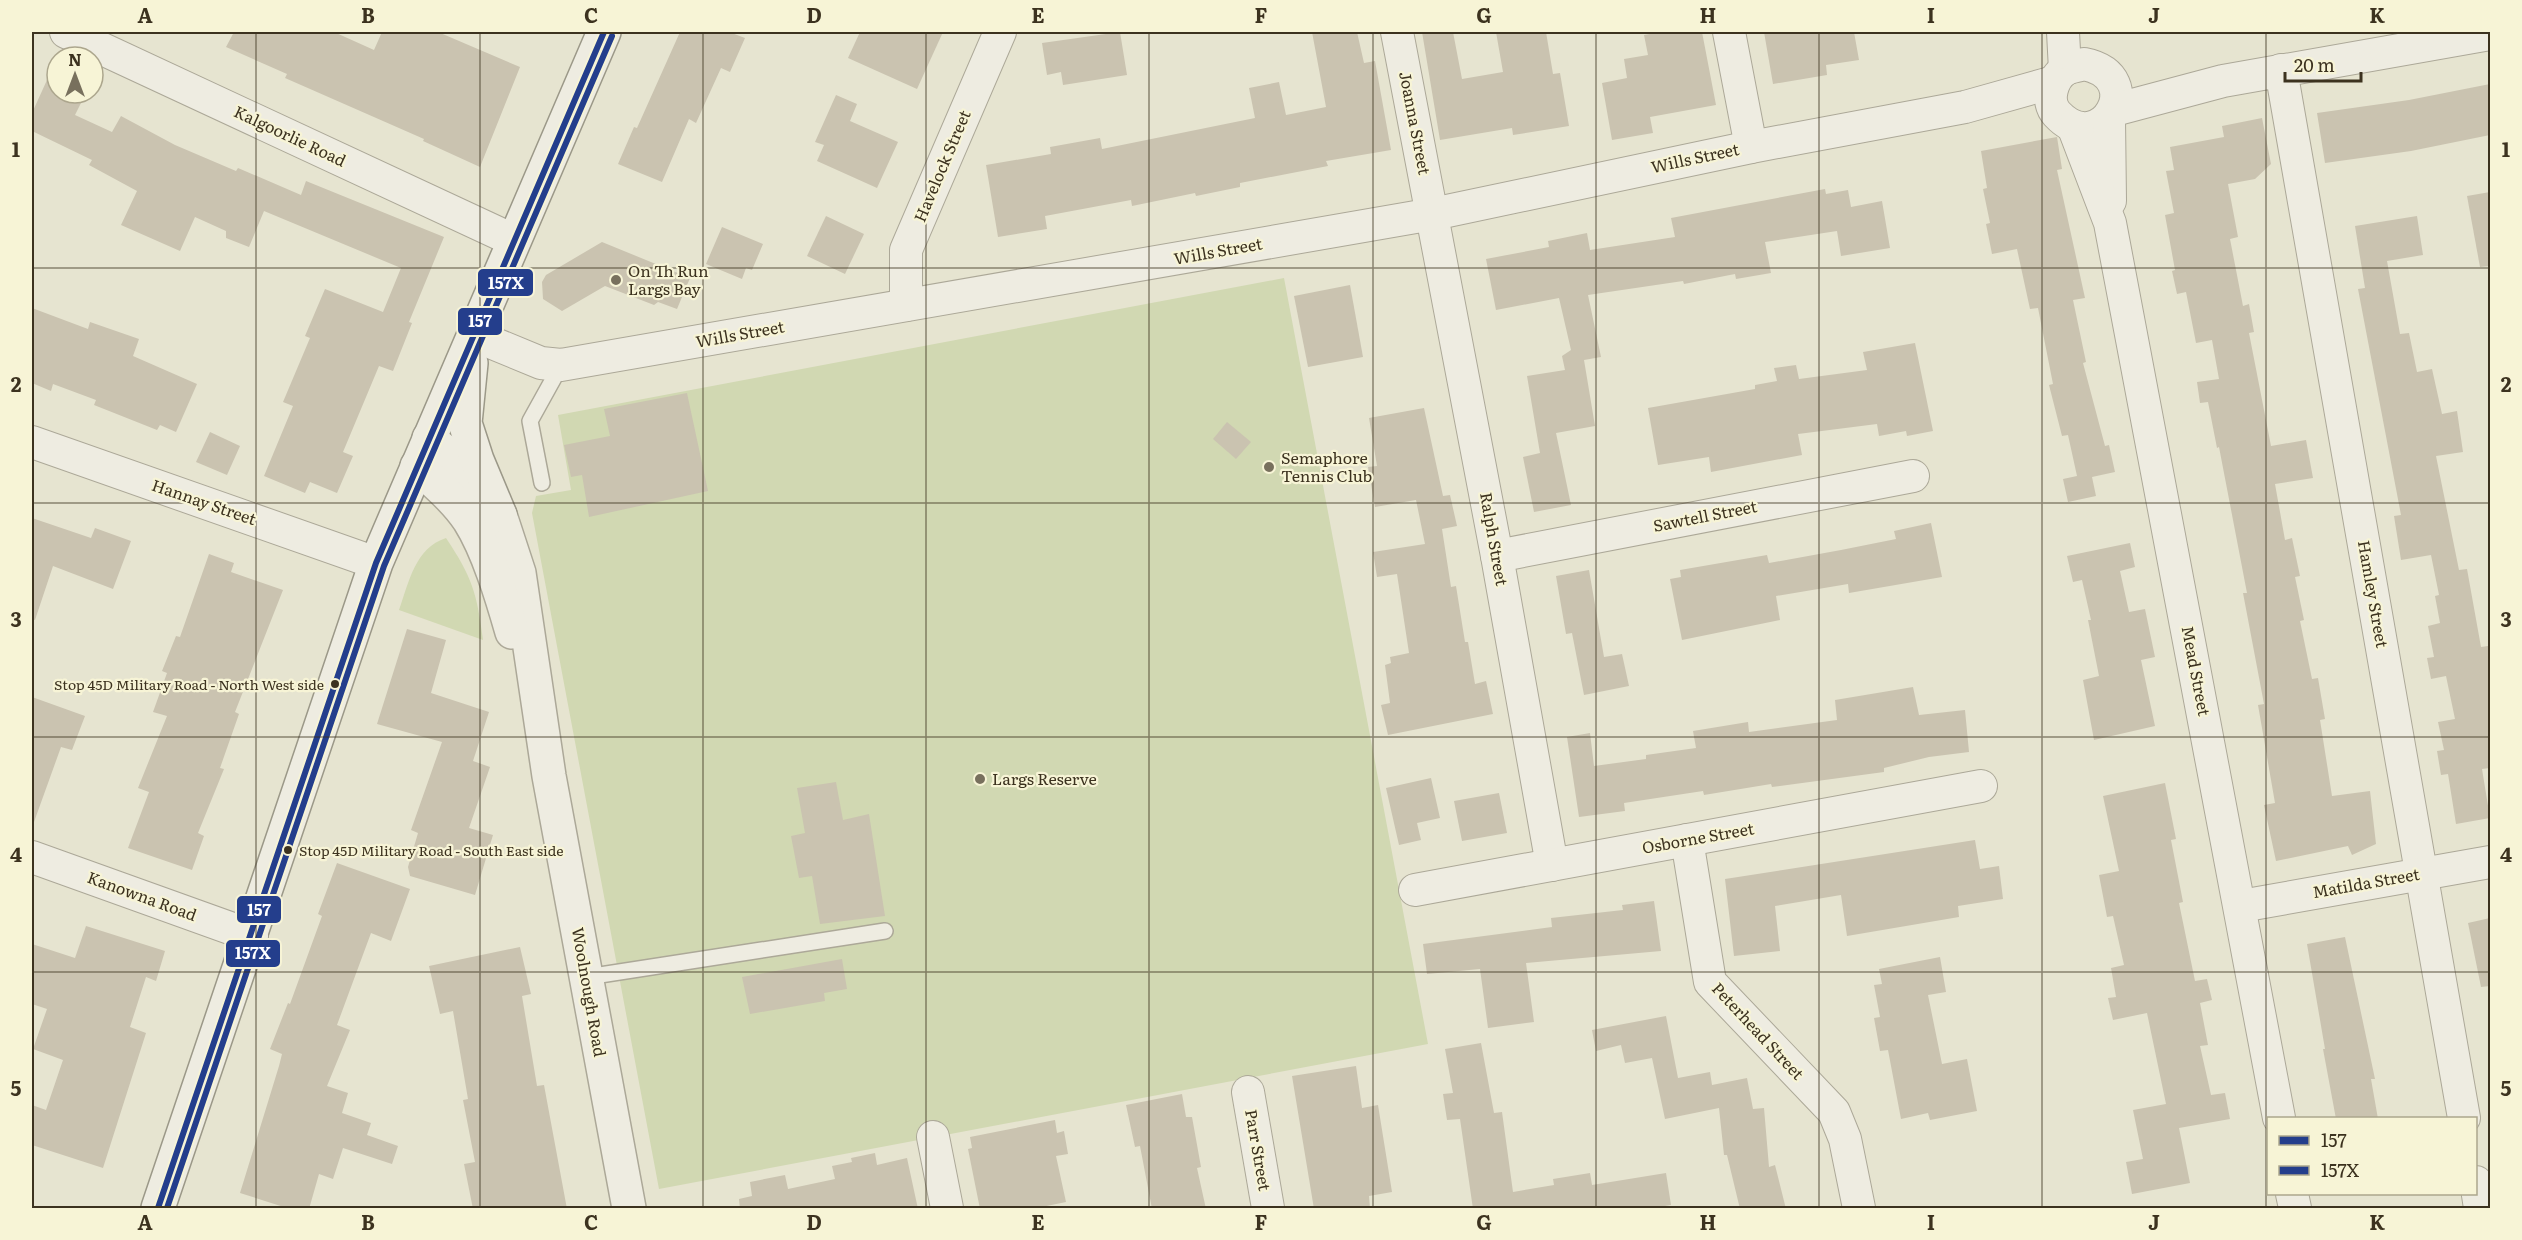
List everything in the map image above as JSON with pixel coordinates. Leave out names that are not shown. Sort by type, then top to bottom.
[{"type":"main road","points":[[158,1209],[376,563],[604,32]]},
{"type":"main road","points":[[473,335],[465,423],[477,460],[500,515]]},
{"type":"main road","name":"Woolnough Road","points":[[423,452],[459,464],[500,515],[519,573],[549,776],[629,1209]]},
{"type":"main road","name":"Woolnough Road","points":[[423,452],[443,490],[469,520],[504,604],[549,776]]},
{"type":"street","name":"Kalgoorlie Road","points":[[66,32],[513,240]]},
{"type":"street","name":"Havelock Street","points":[[906,305],[906,250],[1000,32]]},
{"type":"street","name":"Joanna Street","points":[[1397,32],[1433,214]]},
{"type":"street","points":[[1729,32],[1751,147]]},
{"type":"street","name":"Mead Street","points":[[2063,32],[2085,96]]},
{"type":"street","name":"Mead Street","points":[[2081,32],[2085,96],[2241,906],[2279,1117]]},
{"type":"street","name":"Wills Street","points":[[473,335],[541,363],[561,365],[1433,214],[1751,147],[1965,107],[2223,81],[2490,34]]},
{"type":"street","name":"Hamley Street","points":[[2281,70],[2464,1117]]},
{"type":"street","name":"Ralph Street","points":[[1433,214],[1552,865]]},
{"type":"street","name":"Hannay Street","points":[[32,441],[376,563]]},
{"type":"street","name":"Sawtell Street","points":[[1497,556],[1912,476]]},
{"type":"street","name":"Osborne Street","points":[[1415,890],[1981,786]]},
{"type":"street","name":"Peterhead Street","points":[[1687,840],[1710,982],[1833,1112],[1845,1139],[1859,1209]]},
{"type":"street","name":"Kanowna Road","points":[[32,857],[252,936]]},
{"type":"street","name":"Matilda Street","points":[[2241,906],[2490,862]]},
{"type":"street","name":"Parr Street","points":[[1248,1092],[1268,1209]]},
{"type":"street","points":[[933,1137],[947,1209]]},
{"type":"street","points":[[2477,1193],[2480,1209]]},
{"type":"lane","points":[[542,483],[530,421],[561,365]]},
{"type":"lane","points":[[587,977],[885,931]]},
{"type":"green space","name":"Largs Reserve","points":[[1284,278],[1428,1044],[659,1189],[532,513],[536,496],[571,490],[558,415]]},
{"type":"green space","points":[[446,538],[468,575],[476,597],[483,640],[399,610],[420,558],[435,543]]},
{"type":"building","points":[[234,32],[334,32],[374,50],[382,32],[438,32],[520,67],[480,167],[423,141],[424,139],[285,78],[287,74],[226,47]]},
{"type":"building","points":[[680,32],[729,32],[745,38],[730,72],[721,68],[696,123],[689,119],[662,182],[618,164],[634,127],[637,128]]},
{"type":"building","points":[[860,32],[943,32],[917,89],[848,58]]},
{"type":"building","points":[[1120,32],[1127,75],[1063,85],[1061,72],[1047,75],[1042,43]]},
{"type":"building","points":[[1312,32],[1357,32],[1364,63],[1375,61],[1391,150],[1326,161],[1328,166],[1240,183],[1240,187],[1196,196],[1195,193],[1132,206],[1131,200],[1045,216],[1047,229],[998,237],[986,165],[1051,154],[1050,147],[1100,138],[1102,149],[1255,118],[1249,88],[1279,82],[1286,115],[1326,107]]},
{"type":"building","points":[[1422,32],[1453,32],[1462,79],[1503,72],[1496,32],[1546,32],[1553,74],[1560,73],[1569,126],[1513,135],[1512,128],[1440,140]]},
{"type":"building","points":[[1661,32],[1702,32],[1716,105],[1650,117],[1653,133],[1612,140],[1602,83],[1627,78],[1624,59],[1648,55],[1644,35]]},
{"type":"building","points":[[1764,32],[1854,32],[1859,60],[1826,65],[1827,75],[1773,84]]},
{"type":"building","points":[[45,84],[45,105],[80,105],[75,115],[112,132],[121,116],[175,145],[236,171],[238,168],[301,195],[306,181],[444,237],[409,322],[412,323],[393,371],[379,366],[343,452],[353,456],[337,493],[310,482],[305,493],[264,476],[293,406],[283,402],[310,338],[305,336],[325,289],[383,312],[401,268],[264,211],[249,247],[226,238],[226,231],[195,217],[180,251],[121,225],[137,191],[89,165],[92,160],[32,131],[32,113]]},
{"type":"building","points":[[2490,84],[2490,135],[2411,151],[2325,163],[2317,113],[2409,100]]},
{"type":"building","points":[[836,95],[857,104],[850,121],[898,142],[877,188],[817,161],[824,145],[815,142]]},
{"type":"building","points":[[2262,118],[2271,164],[2255,179],[2228,184],[2238,237],[2230,239],[2243,306],[2249,304],[2254,332],[2249,333],[2271,446],[2306,440],[2313,478],[2275,484],[2285,540],[2292,538],[2300,576],[2295,577],[2304,620],[2300,621],[2312,679],[2318,678],[2325,719],[2320,720],[2332,796],[2370,791],[2376,844],[2352,855],[2348,846],[2276,861],[2264,805],[2275,803],[2258,705],[2264,704],[2243,593],[2247,593],[2219,447],[2217,448],[2208,402],[2200,403],[2197,382],[2219,379],[2212,340],[2196,343],[2186,292],[2177,294],[2165,215],[2174,213],[2166,171],[2174,170],[2170,147],[2224,137],[2222,126]]},
{"type":"building","points":[[2057,137],[2062,169],[2057,170],[2085,298],[2073,300],[2086,362],[2083,363],[2105,446],[2109,445],[2115,472],[2092,477],[2096,496],[2068,502],[2063,479],[2077,476],[2068,435],[2062,436],[2049,385],[2053,384],[2038,308],[2030,309],[2017,249],[1992,254],[1986,224],[1990,223],[1983,189],[1987,188],[1981,151]]},
{"type":"building","points":[[1825,189],[1826,194],[1848,190],[1851,207],[1882,201],[1890,248],[1841,256],[1837,231],[1765,242],[1771,273],[1736,279],[1735,274],[1684,284],[1683,281],[1588,295],[1601,357],[1584,360],[1595,426],[1556,433],[1571,505],[1534,512],[1523,457],[1540,453],[1527,376],[1565,370],[1562,356],[1571,350],[1559,298],[1496,310],[1486,259],[1549,247],[1548,241],[1587,233],[1590,250],[1675,237],[1671,218]]},
{"type":"building","points":[[2490,192],[2490,266],[2480,267],[2467,196]]},
{"type":"building","points":[[826,216],[864,234],[845,274],[807,256]]},
{"type":"building","points":[[2417,216],[2423,255],[2387,261],[2400,334],[2409,333],[2417,372],[2432,369],[2442,414],[2457,411],[2463,452],[2436,456],[2459,570],[2467,569],[2481,647],[2488,646],[2490,658],[2490,768],[2482,769],[2490,818],[2456,824],[2448,774],[2441,775],[2437,751],[2444,750],[2438,722],[2455,719],[2446,676],[2431,679],[2427,658],[2434,657],[2428,626],[2440,623],[2435,596],[2439,595],[2431,555],[2401,560],[2394,516],[2401,515],[2358,289],[2365,288],[2355,226]]},
{"type":"building","points":[[722,227],[763,244],[752,270],[746,268],[742,279],[706,264]]},
{"type":"building","name":"On Th Run Largs Bay","points":[[602,242],[690,278],[677,309],[658,302],[654,305],[605,286],[562,311],[543,299],[542,282],[546,275]]},
{"type":"building","points":[[1350,285],[1363,357],[1308,367],[1294,296]]},
{"type":"building","points":[[32,308],[88,329],[90,322],[139,339],[133,356],[197,384],[176,432],[160,425],[157,430],[94,405],[96,400],[53,384],[51,391],[32,383]]},
{"type":"building","points":[[1915,343],[1933,431],[1907,436],[1906,431],[1879,436],[1877,424],[1798,434],[1802,455],[1711,472],[1709,457],[1658,465],[1648,408],[1755,389],[1755,385],[1777,381],[1774,368],[1796,365],[1799,379],[1867,370],[1863,352]]},
{"type":"building","points":[[687,393],[708,491],[589,517],[582,475],[571,477],[564,445],[610,436],[604,409]]},
{"type":"building","points":[[1424,408],[1443,496],[1450,495],[1457,526],[1442,529],[1451,587],[1456,586],[1465,642],[1468,642],[1475,684],[1486,681],[1493,714],[1388,735],[1381,705],[1390,703],[1385,665],[1391,663],[1390,657],[1409,653],[1397,574],[1377,577],[1373,552],[1425,544],[1416,500],[1375,507],[1368,467],[1377,466],[1369,418]]},
{"type":"building","points":[[1227,422],[1251,442],[1236,459],[1213,439]]},
{"type":"building","points":[[210,432],[240,446],[227,475],[196,462]]},
{"type":"building","points":[[32,518],[91,538],[95,528],[131,541],[113,589],[53,566],[35,620],[32,619]]},
{"type":"building","points":[[1931,523],[1942,577],[1849,593],[1848,584],[1776,596],[1780,620],[1682,640],[1670,579],[1681,577],[1680,570],[1767,555],[1769,563],[1841,550],[1896,539],[1894,531]]},
{"type":"building","points":[[2130,543],[2135,567],[2120,571],[2129,612],[2145,609],[2155,657],[2141,660],[2155,726],[2094,740],[2083,680],[2099,676],[2088,620],[2091,620],[2082,580],[2073,582],[2067,556]]},
{"type":"building","points":[[209,554],[234,563],[231,572],[283,590],[235,712],[239,714],[220,768],[224,769],[198,833],[204,836],[192,870],[128,848],[149,792],[138,788],[167,716],[153,712],[167,673],[162,671],[176,636],[180,637]]},
{"type":"building","points":[[1589,570],[1604,657],[1622,654],[1629,686],[1584,695],[1572,633],[1566,634],[1556,576]]},
{"type":"building","points":[[407,629],[446,640],[431,693],[489,712],[473,761],[490,767],[469,828],[493,835],[475,895],[410,876],[408,867],[418,833],[411,830],[442,742],[377,724]]},
{"type":"building","points":[[1913,687],[1919,715],[1965,710],[1969,752],[1929,757],[1884,768],[1884,772],[1772,787],[1771,784],[1704,795],[1703,791],[1624,803],[1625,811],[1579,817],[1567,737],[1590,733],[1594,766],[1646,759],[1646,755],[1696,748],[1693,731],[1748,722],[1749,732],[1837,720],[1835,700]]},
{"type":"building","points":[[32,697],[85,716],[72,750],[61,747],[34,822],[32,822]]},
{"type":"building","points":[[1431,778],[1440,818],[1417,823],[1421,840],[1399,845],[1386,788]]},
{"type":"building","points":[[836,782],[843,820],[869,814],[885,916],[820,924],[812,876],[799,878],[791,836],[805,833],[797,788]]},
{"type":"building","points":[[2165,783],[2176,839],[2171,840],[2183,902],[2179,903],[2195,981],[2207,979],[2212,1000],[2200,1003],[2208,1045],[2200,1046],[2211,1095],[2225,1093],[2230,1119],[2179,1128],[2190,1183],[2132,1194],[2126,1162],[2143,1159],[2133,1110],[2166,1104],[2147,1013],[2113,1020],[2108,998],[2116,997],[2111,968],[2124,965],[2113,916],[2107,917],[2099,875],[2119,871],[2103,796]]},
{"type":"building","points":[[1499,793],[1507,833],[1462,841],[1454,801]]},
{"type":"building","points":[[1975,840],[1980,869],[1999,866],[2003,899],[1958,906],[1959,917],[1847,936],[1841,895],[1775,906],[1780,951],[1734,956],[1725,879]]},
{"type":"building","points":[[337,863],[410,889],[391,941],[371,933],[337,1025],[350,1030],[327,1086],[348,1093],[342,1113],[371,1123],[367,1135],[398,1146],[392,1164],[343,1148],[333,1179],[319,1174],[309,1209],[290,1209],[240,1193],[282,1054],[270,1049],[288,1003],[290,1004],[322,916],[318,914]]},
{"type":"building","points":[[1654,901],[1661,951],[1526,963],[1534,1022],[1488,1028],[1480,969],[1427,974],[1423,944],[1552,927],[1551,918],[1623,910],[1622,905]]},
{"type":"building","points":[[2490,918],[2490,986],[2481,987],[2468,923]]},
{"type":"building","points":[[86,926],[165,951],[156,981],[146,977],[130,1027],[146,1033],[103,1168],[32,1145],[32,1105],[46,1110],[63,1060],[33,1049],[47,1009],[32,1004],[32,944],[75,958]]},
{"type":"building","points":[[2345,937],[2375,1079],[2371,1079],[2378,1117],[2336,1117],[2307,944]]},
{"type":"building","points":[[520,947],[531,994],[522,996],[537,1086],[544,1085],[567,1209],[473,1209],[464,1164],[475,1162],[463,1100],[468,1099],[453,1011],[440,1014],[429,966]]},
{"type":"building","points":[[1940,957],[1946,992],[1928,995],[1942,1064],[1967,1059],[1977,1111],[1930,1120],[1928,1113],[1901,1119],[1888,1050],[1880,1051],[1874,1018],[1880,1017],[1874,985],[1882,984],[1879,969]]},
{"type":"building","points":[[842,959],[847,989],[824,993],[825,1001],[750,1014],[742,977]]},
{"type":"building","points":[[1666,1016],[1678,1078],[1710,1072],[1712,1085],[1747,1078],[1753,1109],[1764,1108],[1769,1167],[1775,1165],[1786,1209],[1740,1209],[1727,1155],[1724,1155],[1719,1108],[1665,1119],[1652,1058],[1625,1063],[1621,1045],[1596,1051],[1592,1030]]},
{"type":"building","points":[[1481,1043],[1494,1113],[1502,1112],[1513,1192],[1554,1185],[1553,1179],[1590,1173],[1592,1185],[1666,1173],[1671,1205],[1647,1209],[1473,1209],[1460,1119],[1447,1120],[1443,1094],[1453,1093],[1445,1049]]},
{"type":"building","points":[[1356,1066],[1362,1108],[1378,1105],[1392,1192],[1369,1196],[1370,1209],[1314,1209],[1292,1076]]},
{"type":"building","points":[[1182,1094],[1186,1117],[1192,1117],[1201,1167],[1197,1168],[1206,1209],[1152,1209],[1140,1146],[1135,1147],[1126,1105]]},
{"type":"building","points":[[1055,1120],[1057,1133],[1064,1131],[1068,1154],[1056,1156],[1066,1202],[1032,1209],[980,1209],[968,1149],[972,1148],[970,1137]]},
{"type":"building","points":[[875,1153],[877,1165],[907,1158],[918,1209],[740,1209],[739,1199],[752,1196],[750,1182],[785,1175],[788,1189],[835,1179],[832,1166],[852,1162],[851,1158]]},
{"type":"transit line","name":"157","points":[[158,1208],[376,563],[604,32]]},
{"type":"transit line","name":"157X","points":[[167,1208],[384,566],[612,36]]},
{"type":"place","name":"On Th Run Largs Bay","points":[[616,280]]},
{"type":"place","name":"Semaphore Tennis Club","points":[[1269,467]]},
{"type":"place","name":"Stop 45D Military Road - North West side","points":[[335,684]]},
{"type":"place","name":"Largs Reserve","points":[[980,779]]},
{"type":"place","name":"Stop 45D Military Road - South East side","points":[[288,850]]}]
